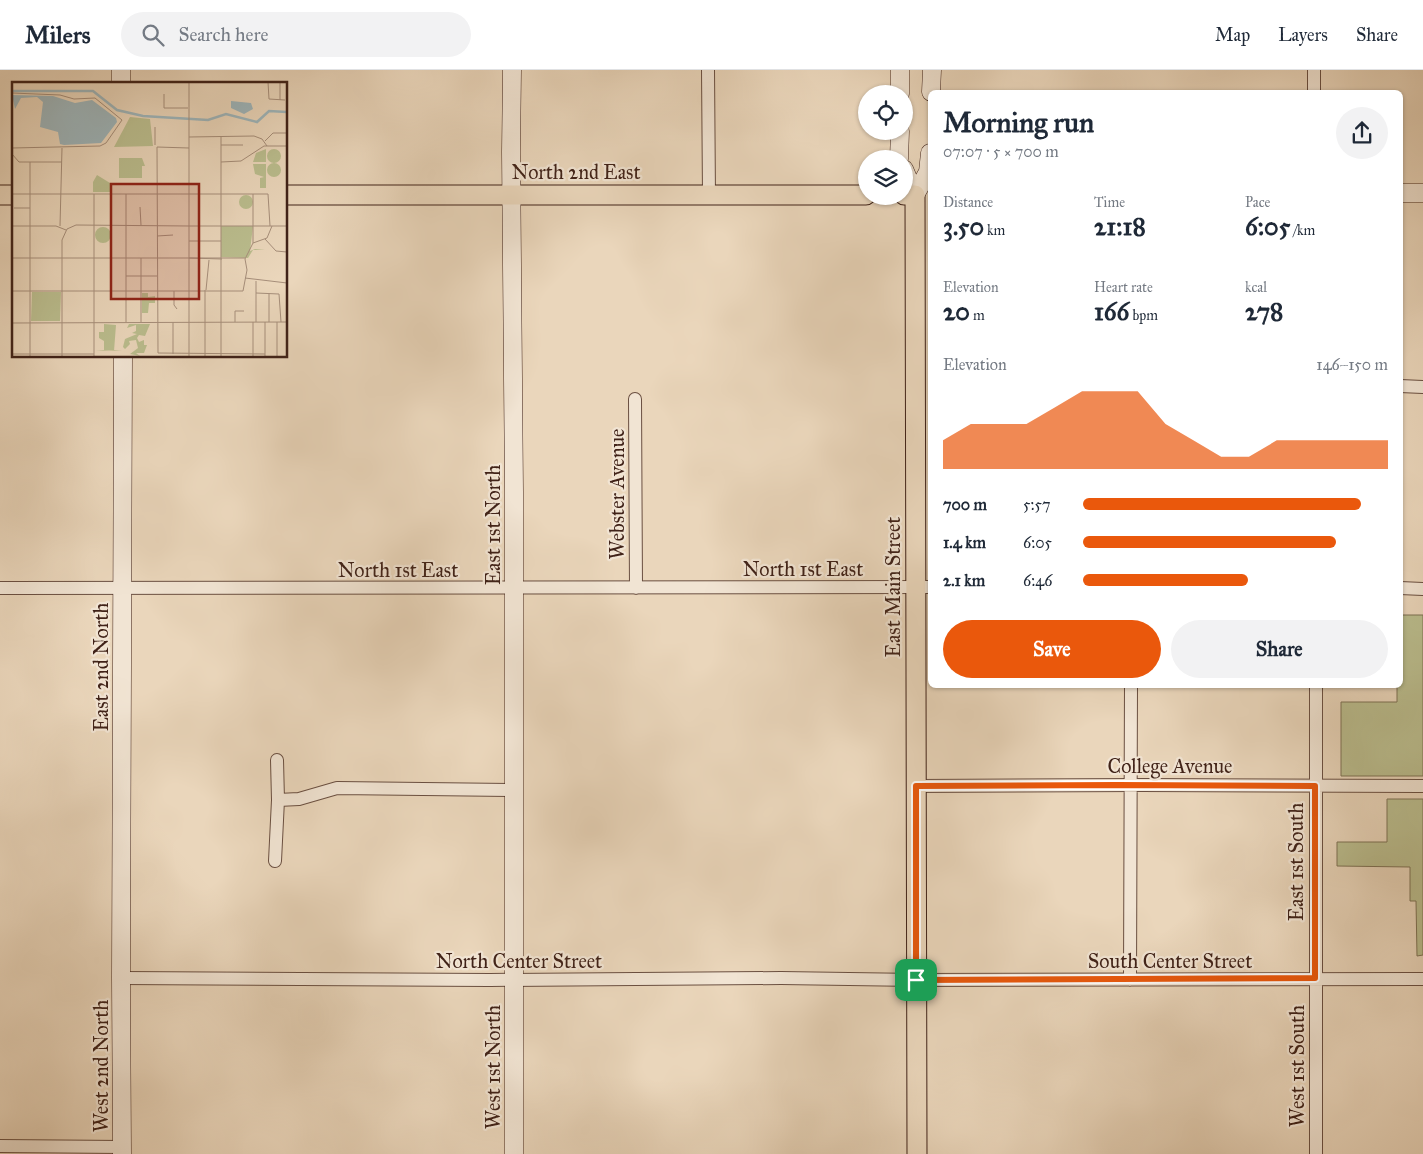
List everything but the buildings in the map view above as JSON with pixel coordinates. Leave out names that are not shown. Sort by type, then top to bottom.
[{"type":"main road","name":"North 2nd East","points":[[288,195],[858,195]]},
{"type":"main road","name":"East Main Street","points":[[916,195],[923,587],[916,786],[917,1154]]},
{"type":"street","name":"East 1st North","points":[[512,70],[515,980]]},
{"type":"street","points":[[708,70],[709,195]]},
{"type":"street","points":[[900,70],[900,85]]},
{"type":"street","points":[[932,70],[932,90]]},
{"type":"street","points":[[1314,70],[1314,90]]},
{"type":"street","points":[[916,195],[928,172]]},
{"type":"street","points":[[1403,193],[1423,193]]},
{"type":"street","name":"East 2nd North","points":[[121,978],[123,358]]},
{"type":"street","points":[[1403,386],[1423,386]]},
{"type":"street","name":"Webster Avenue","points":[[635,399],[636,588]]},
{"type":"street","name":"North 1st East","points":[[0,588],[923,587]]},
{"type":"street","points":[[1403,588],[1423,589]]},
{"type":"street","points":[[1130,980],[1131,688]]},
{"type":"street","name":"East 1st South","points":[[1315,978],[1316,688]]},
{"type":"street","points":[[275,862],[278,800],[277,760]]},
{"type":"street","name":"College Avenue","points":[[916,786],[1423,786]]},
{"type":"street","points":[[278,800],[299,799],[337,788],[514,790]]},
{"type":"street","name":"North Center Street","points":[[121,978],[515,980],[782,978],[916,980]]},
{"type":"street","name":"West 2nd North","points":[[121,978],[122,1150]]},
{"type":"street","name":"West 1st South","points":[[1315,978],[1316,1154]]},
{"type":"street","name":"South Center Street","points":[[916,980],[1423,979]]},
{"type":"street","name":"West 1st North","points":[[514,1154],[515,980]]},
{"type":"street","points":[[0,1146],[122,1150]]},
{"type":"green space","points":[[1403,615],[1423,615],[1423,776],[1341,776],[1341,702],[1397,702],[1397,688],[1403,688]]},
{"type":"green space","points":[[1387,799],[1423,799],[1423,955],[1417,956],[1416,901],[1410,901],[1410,867],[1337,866],[1337,842],[1387,842]]},
{"type":"route","points":[[916,786],[1315,786],[1315,978],[916,980],[916,786]]}]
